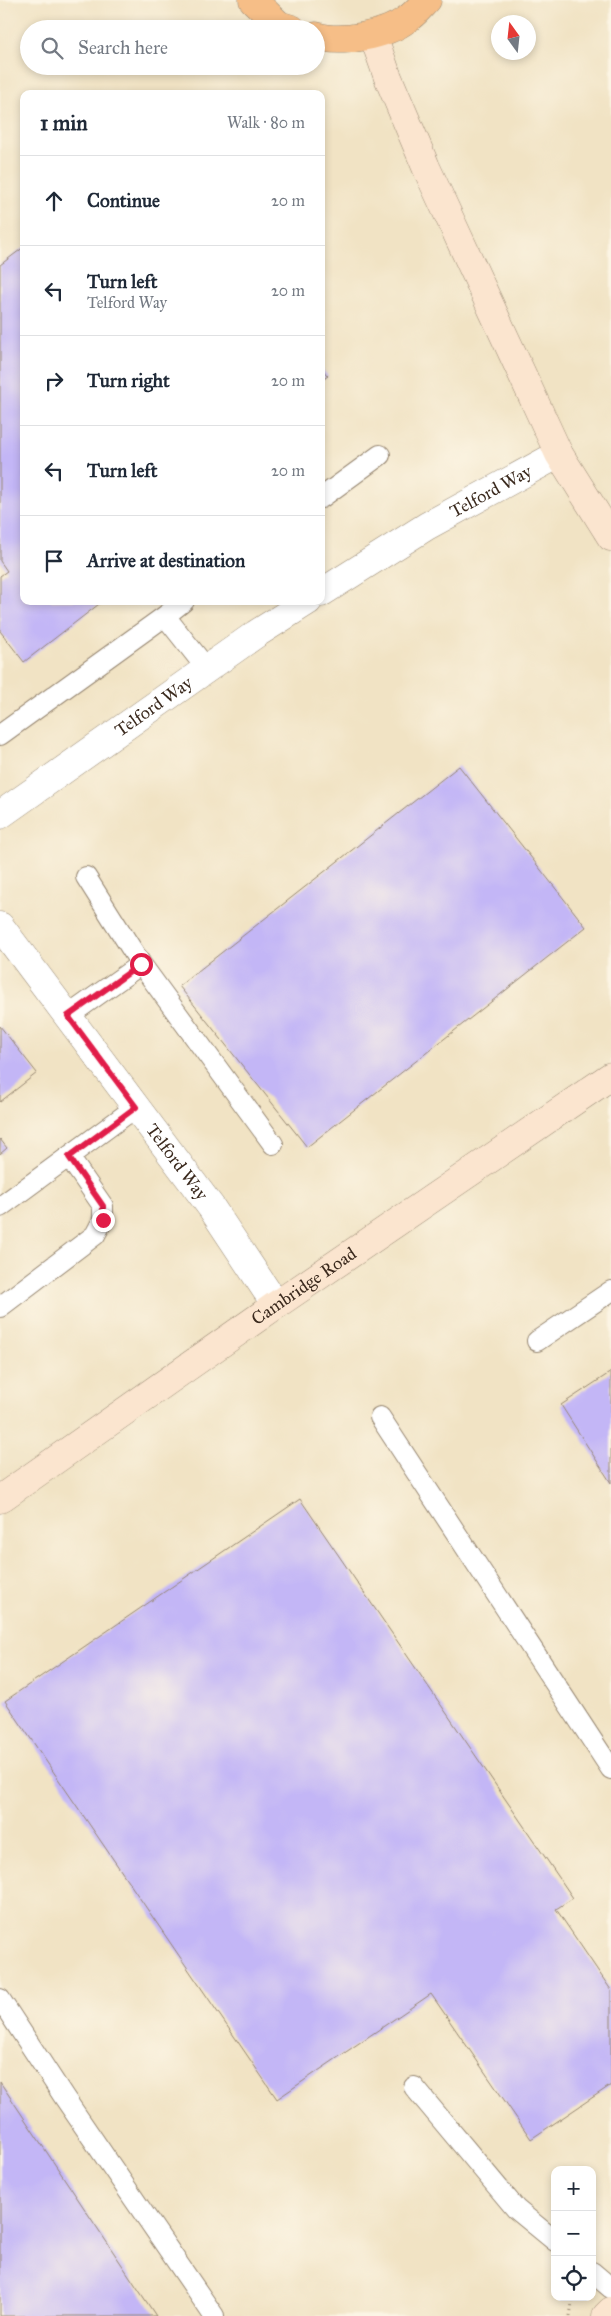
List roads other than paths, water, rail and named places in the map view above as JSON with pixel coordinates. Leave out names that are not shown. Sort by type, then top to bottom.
[{"type":"main road","points":[[253,0],[274,20]]},
{"type":"main road","points":[[325,39],[373,35],[407,20],[427,0]]},
{"type":"street","points":[[373,35],[387,75],[426,167],[559,454],[611,537]]},
{"type":"street","name":"Telford Way","points":[[325,590],[428,526],[559,454]]},
{"type":"street","name":"Telford Way","points":[[0,814],[302,605]]},
{"type":"street","name":"Telford Way","points":[[0,926],[211,1206],[276,1305]]},
{"type":"street","name":"Cambridge Road","points":[[0,1499],[276,1305],[611,1076]]},
{"type":"street","points":[[606,2316],[611,2311]]},
{"type":"lane","points":[[325,495],[380,455]]},
{"type":"lane","points":[[0,735],[179,605]]},
{"type":"lane","points":[[165,616],[207,669]]},
{"type":"lane","points":[[86,877],[141,964],[274,1144]]},
{"type":"lane","points":[[68,1016],[141,964]]},
{"type":"lane","points":[[0,1207],[136,1107]]},
{"type":"lane","points":[[0,1307],[95,1235],[103,1220],[103,1206],[69,1157]]},
{"type":"lane","points":[[538,1342],[611,1291]]},
{"type":"lane","points":[[380,1417],[611,1769]]},
{"type":"lane","points":[[0,1999],[64,2097],[214,2316]]},
{"type":"lane","points":[[414,2087],[516,2209],[551,2239]]},
{"type":"lane","points":[[596,2275],[611,2288]]}]
